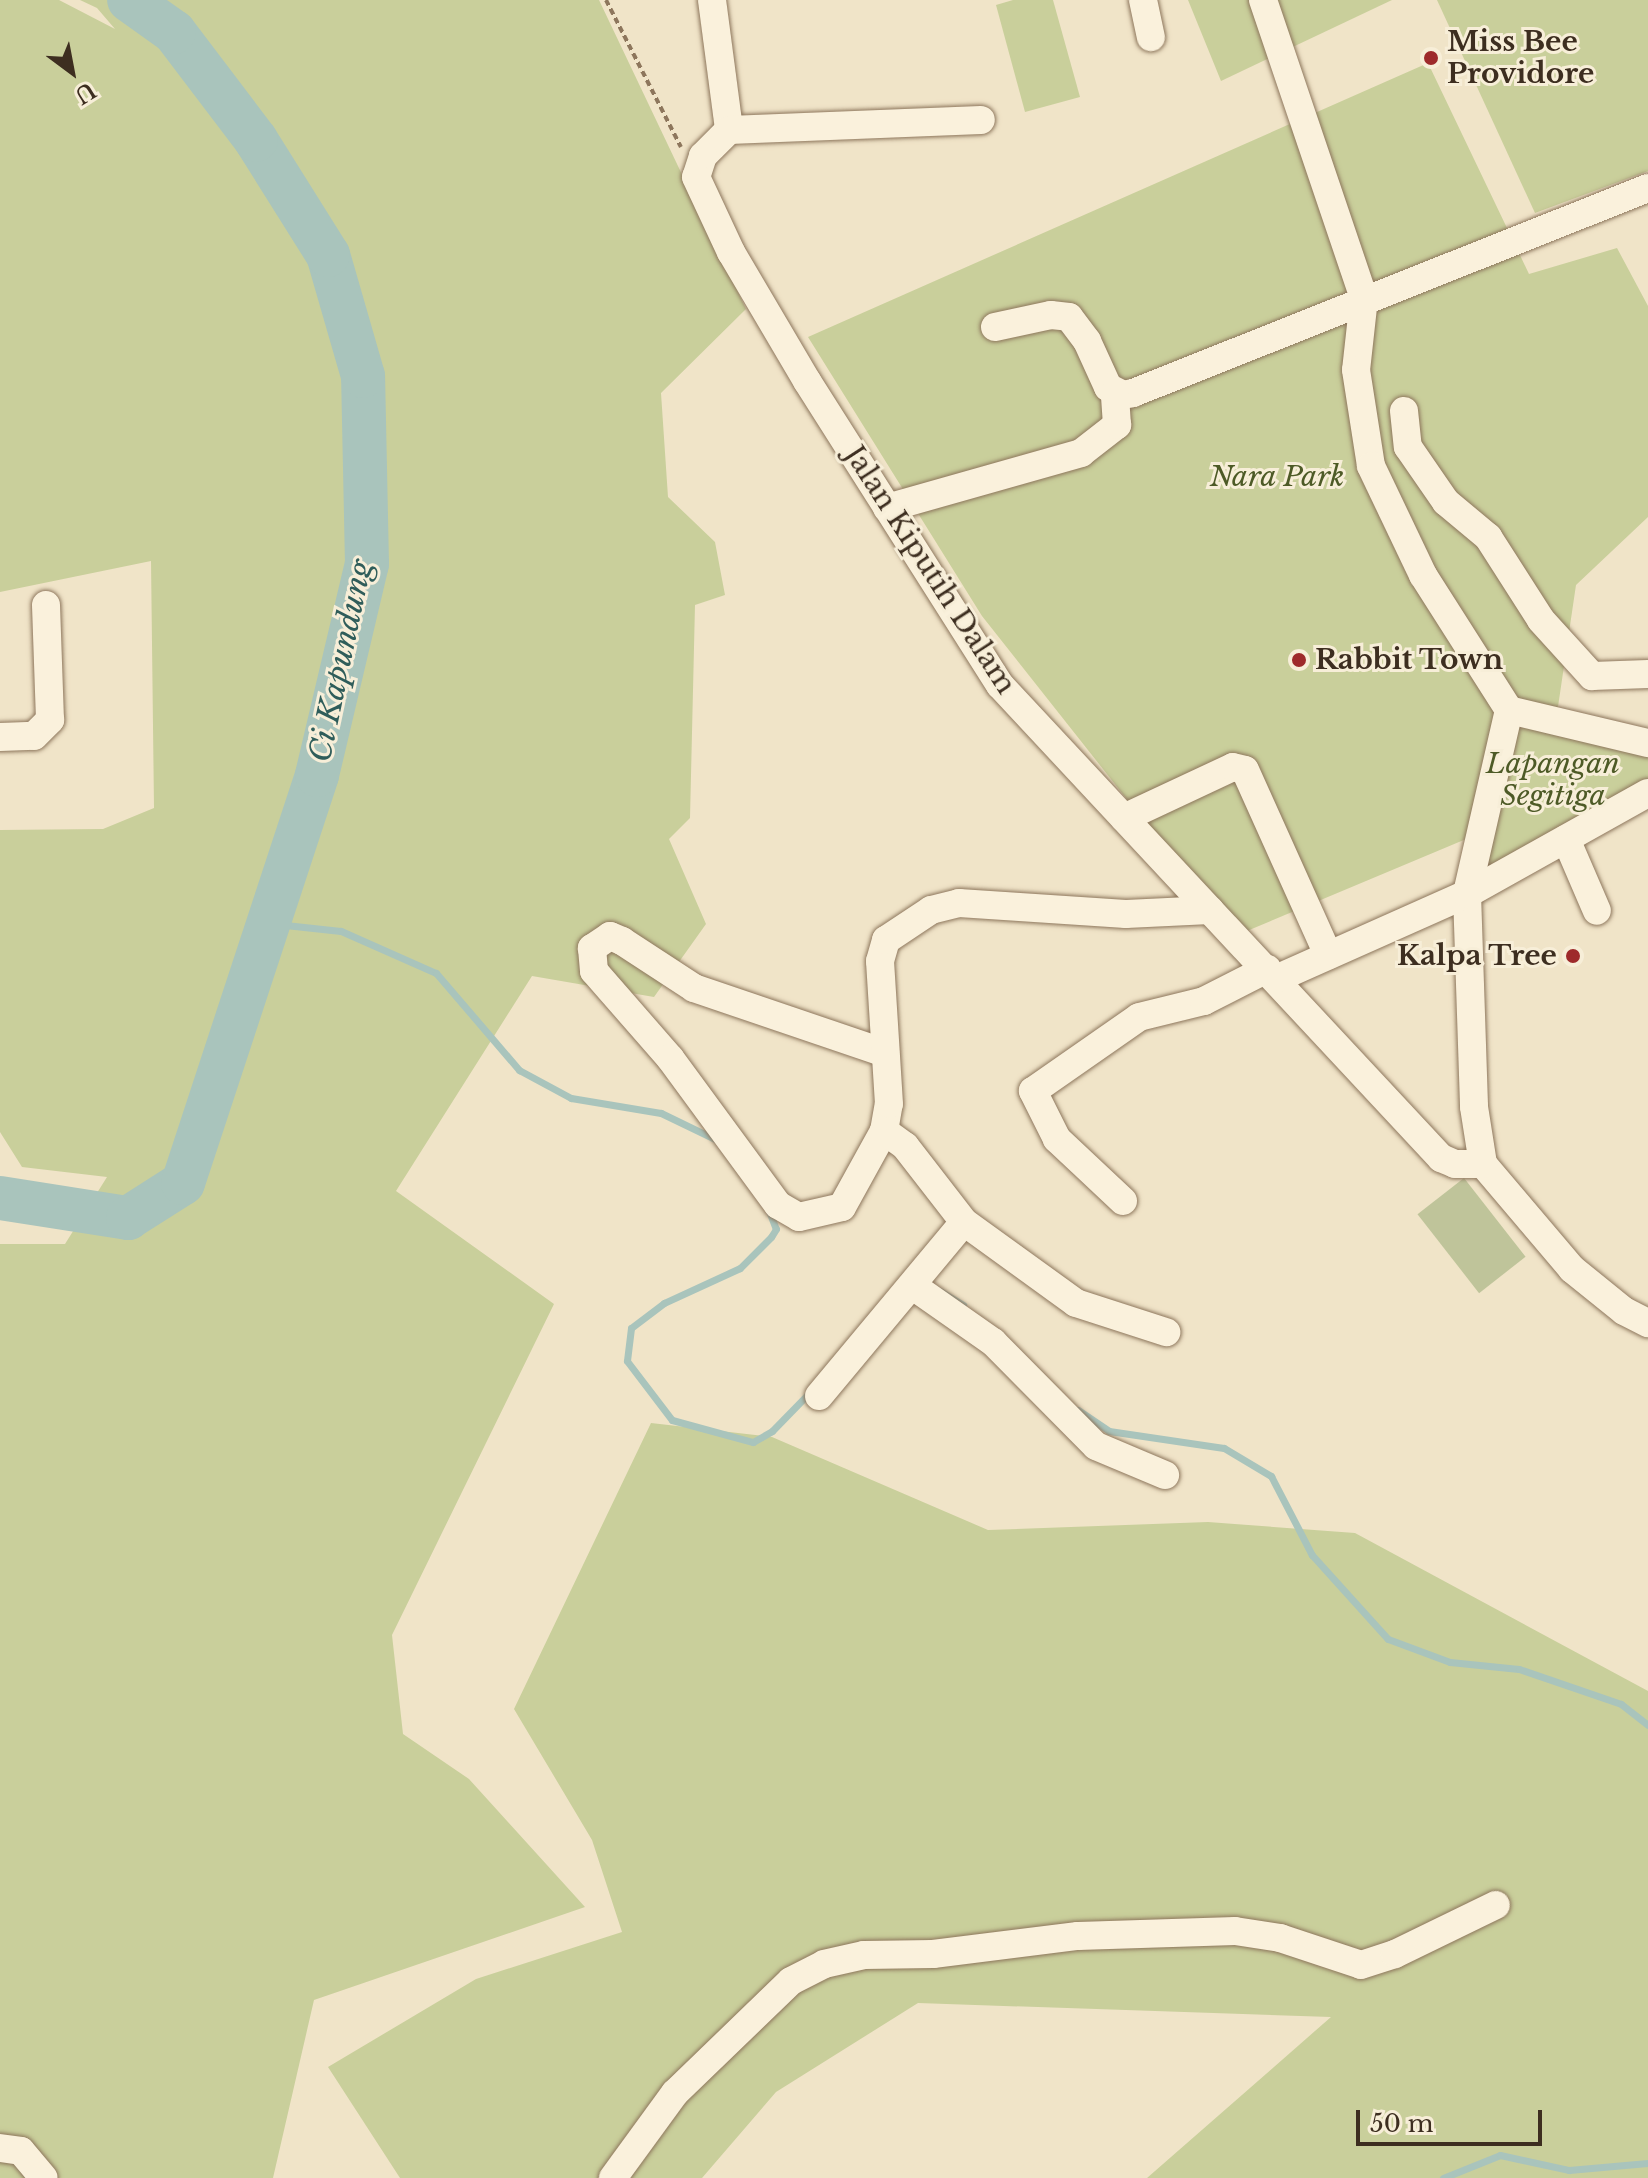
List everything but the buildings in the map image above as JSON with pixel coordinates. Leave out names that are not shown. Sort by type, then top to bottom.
[{"type":"street","points":[[696,177],[719,139],[712,0]]},
{"type":"street","points":[[1143,0],[1151,37]]},
{"type":"street","points":[[1263,0],[1364,298],[1356,370],[1371,466],[1423,575],[1509,710],[1648,743]]},
{"type":"street","points":[[719,139],[981,120]]},
{"type":"street","name":"Jalan Kiputih Dalam","points":[[696,177],[755,295],[1000,685],[1273,973],[1441,1158],[1455,1164],[1483,1164]]},
{"type":"street","points":[[1115,393],[1133,393],[1364,298],[1648,188]]},
{"type":"street","points":[[887,508],[1081,453],[1117,425],[1115,393],[1069,317],[1051,315],[995,327]]},
{"type":"street","points":[[1404,411],[1408,447],[1446,502],[1488,537],[1541,620],[1592,676],[1648,674]]},
{"type":"street","points":[[0,737],[34,736],[50,720],[46,605]]},
{"type":"street","points":[[1509,710],[1467,894],[1474,1107],[1483,1164],[1572,1269],[1624,1311],[1648,1323]]},
{"type":"street","points":[[1124,818],[1233,767],[1245,770],[1328,955]]},
{"type":"street","points":[[1123,1201],[1057,1139],[1033,1091],[1139,1017],[1204,1001],[1328,955],[1467,894],[1648,793]]},
{"type":"street","points":[[1566,839],[1597,911]]},
{"type":"street","points":[[885,1053],[694,988],[610,936],[592,948],[594,971],[670,1058],[778,1205],[799,1217],[842,1207],[884,1131],[889,1104],[880,961],[886,940],[931,910],[959,903],[1126,914],[1210,910]]},
{"type":"street","points":[[884,1131],[905,1146],[964,1222],[1076,1303],[1166,1332]]},
{"type":"street","points":[[819,1396],[964,1222]]},
{"type":"street","points":[[913,1286],[993,1342],[1096,1446],[1165,1475]]},
{"type":"street","points":[[613,2178],[675,2093],[791,1981],[824,1964],[864,1955],[933,1954],[1078,1936],[1235,1931],[1280,1938],[1361,1965],[1395,1954],[1496,1905]]},
{"type":"street","points":[[0,2148],[21,2151],[44,2178]]},
{"type":"path","points":[[606,0],[696,177]]},
{"type":"green space","points":[[0,0],[59,0],[115,29],[97,8],[80,0],[599,0],[746,309],[661,393],[668,497],[715,542],[725,595],[695,605],[690,818],[669,839],[706,924],[654,997],[532,976],[396,1191],[554,1304],[392,1635],[403,1734],[469,1779],[585,1907],[314,2000],[273,2178],[0,2178],[0,1244],[65,1244],[107,1177],[22,1167],[0,1132],[0,830],[103,829],[154,808],[151,561],[0,592]]},
{"type":"green space","points":[[1013,0],[1053,0],[1080,97],[1025,112],[996,5]]},
{"type":"green space","points":[[1188,0],[1392,0],[1221,81]]},
{"type":"green space","points":[[1437,0],[1648,0],[1648,171],[1535,213]]},
{"type":"green space","name":"Nara Park","points":[[1428,63],[1529,274],[1617,248],[1648,306],[1648,517],[1576,585],[1555,727],[1648,748],[1648,784],[1481,875],[1490,829],[1235,936],[982,616],[808,337]]},
{"type":"green space","points":[[1464,1178],[1526,1257],[1479,1293],[1418,1214]]},
{"type":"green space","points":[[651,1423],[772,1437],[988,1530],[1208,1522],[1355,1533],[1648,1691],[1648,2178],[1147,2178],[1331,2017],[918,2003],[776,2092],[702,2178],[400,2178],[328,2067],[476,1979],[622,1932],[592,1840],[514,1709]]},
{"type":"waterway","name":"Ci Kapundung","points":[[0,1198],[128,1218],[183,1183],[317,775],[367,564],[363,376],[328,255],[256,140],[174,32],[129,0]]},
{"type":"waterway","points":[[267,923],[341,931],[436,973],[519,1070],[571,1098],[661,1113],[719,1141]]},
{"type":"waterway","points":[[769,1211],[776,1229],[740,1268],[664,1303],[631,1328],[627,1361],[672,1420],[753,1442],[772,1431],[811,1391]]},
{"type":"waterway","points":[[940,1291],[963,1305]]},
{"type":"waterway","points":[[1078,1410],[1109,1431],[1224,1448],[1271,1476],[1312,1555],[1388,1639],[1450,1662],[1519,1669],[1621,1704],[1648,1725]]},
{"type":"waterway","points":[[1443,2178],[1500,2155],[1569,2170],[1648,2163]]},
{"type":"place","name":"Miss Bee Providore","points":[[1431,58]]},
{"type":"place","name":"Rabbit Town","points":[[1299,660]]},
{"type":"place","name":"Kalpa Tree","points":[[1573,956]]},
{"type":"park label","name":"Lapangan Segitiga","points":[[1553,780]]}]
